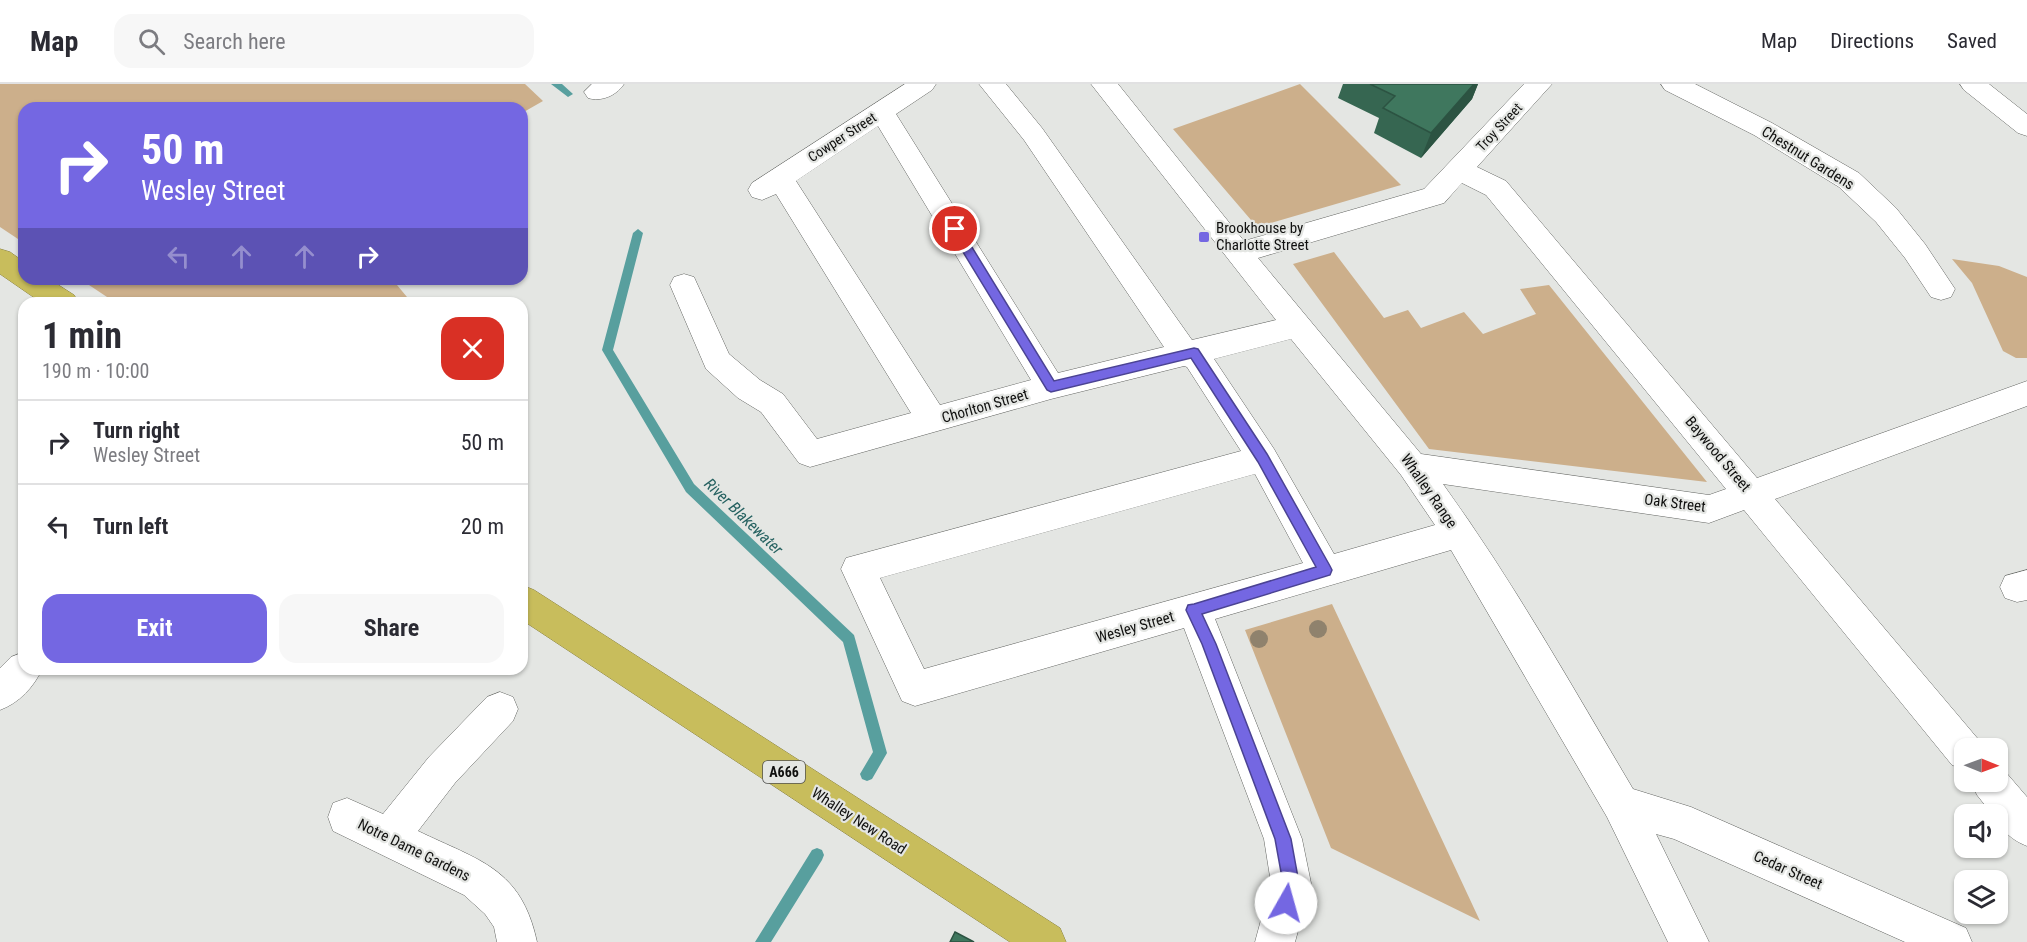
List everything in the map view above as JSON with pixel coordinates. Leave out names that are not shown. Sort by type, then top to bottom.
[{"type":"highway","points":[[0,259],[18,272]]},
{"type":"highway","points":[[37,285],[55,297]]},
{"type":"highway","name":"Whalley New Road","points":[[528,605],[1046,942]]},
{"type":"street","name":"Cowper Street","points":[[923,84],[771,184],[933,421]]},
{"type":"street","points":[[992,84],[1033,134],[1263,458],[1325,570]]},
{"type":"street","name":"Whalley Range","points":[[1104,84],[1412,466],[1459,533],[1621,804],[1689,942]]},
{"type":"street","name":"Troy Street","points":[[1238,253],[1434,195],[1539,84]]},
{"type":"street","name":"Chestnut Gardens","points":[[1674,84],[1763,129],[1849,180],[1886,215],[1915,251],[1941,290]]},
{"type":"street","points":[[1973,84],[2027,127]]},
{"type":"street","points":[[882,111],[1051,387]]},
{"type":"street","name":"Baywood Street","points":[[1459,170],[1496,188],[1954,739]]},
{"type":"street","name":"Chorlton Street","points":[[684,285],[717,361],[749,389],[772,403],[810,454],[1051,387],[1299,326]]},
{"type":"street","name":"Oak Street","points":[[1412,466],[1709,509],[2027,393]]},
{"type":"street","name":"Wesley Street","points":[[1263,458],[858,569],[915,689],[1459,533]]},
{"type":"street","points":[[1194,610],[1283,839],[1291,883],[1275,942]]},
{"type":"street","points":[[0,693],[18,675]]},
{"type":"street","points":[[390,837],[442,770],[500,709]]},
{"type":"street","points":[[1998,792],[2027,827]]},
{"type":"street","name":"Cedar Street","points":[[1621,804],[1677,821],[1944,940]]},
{"type":"street","name":"Notre Dame Gardens","points":[[347,817],[478,882],[499,900],[512,919],[517,942]]},
{"type":"shaded area","points":[[0,84],[525,84],[543,101],[528,110],[528,102],[18,102],[18,239],[0,227]]},
{"type":"shaded area","points":[[1300,84],[1401,185],[1257,227],[1173,129]]},
{"type":"shaded area","points":[[1334,252],[1384,318],[1408,310],[1421,328],[1464,312],[1483,334],[1536,314],[1520,289],[1549,285],[1707,482],[1429,449],[1293,264]]},
{"type":"shaded area","points":[[1952,259],[1999,266],[2027,277],[2027,358],[2016,358],[2003,351],[1972,283]]},
{"type":"shaded area","points":[[89,285],[397,285],[407,297],[107,297]]},
{"type":"shaded area","points":[[1332,604],[1480,921],[1331,848],[1245,630]]},
{"type":"building","points":[[1370,84],[1474,84],[1431,133],[1383,108],[1395,96]]},
{"type":"building","points":[[955,932],[974,942],[950,942]]},
{"type":"waterway","name":"River Blakewater","points":[[556,84],[568,94]]},
{"type":"waterway","name":"River Blakewater","points":[[638,233],[607,350],[690,488],[849,639],[880,753],[867,774]]},
{"type":"waterway","name":"River Blakewater","points":[[762,942],[817,855]]},
{"type":"place","name":"Brookhouse by Charlotte Street","points":[[1204,237]]},
{"type":"route","points":[[955,229],[1051,387],[1194,353],[1263,458],[1325,570],[1194,610],[1283,839],[1291,883],[1286,903]]}]
